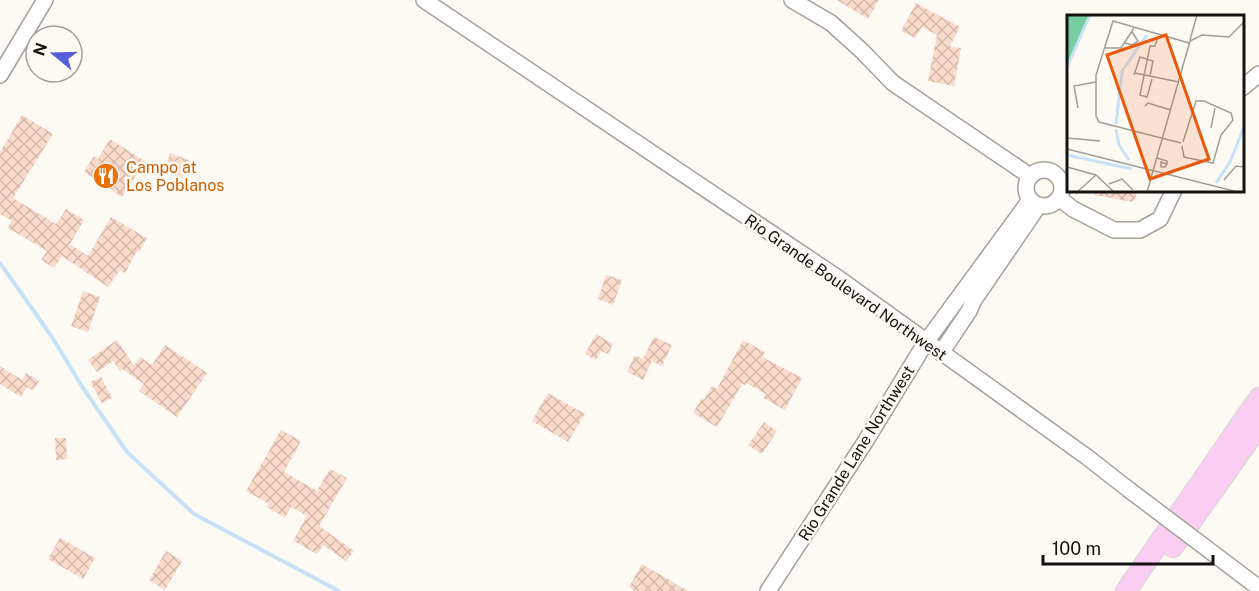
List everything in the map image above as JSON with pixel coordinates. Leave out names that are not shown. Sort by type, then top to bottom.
[{"type":"main road","points":[[1126,591],[1259,398]]},
{"type":"main road","points":[[1142,591],[1259,426]]},
{"type":"street","points":[[0,75],[45,0]]},
{"type":"street","name":"Rio Grande Boulevard Northwest","points":[[424,0],[841,280],[1077,450],[1259,588]]},
{"type":"street","points":[[792,0],[831,23],[893,83],[1030,176]]},
{"type":"street","points":[[1244,86],[1259,74]]},
{"type":"street","points":[[1043,169],[1057,175],[1061,181],[1062,190],[1059,198],[1044,206],[1035,202],[1028,196],[1026,187],[1030,176],[1043,169]]},
{"type":"street","points":[[1059,198],[1073,209],[1114,230],[1140,230],[1160,219],[1173,192]]},
{"type":"street","points":[[941,353],[1035,202]]},
{"type":"street","name":"Rio Grande Lane Northwest","points":[[768,591],[865,442],[926,342],[1035,202]]},
{"type":"building","points":[[837,0],[879,0],[868,19]]},
{"type":"building","points":[[916,3],[960,27],[950,46],[961,48],[954,86],[928,81],[937,35],[922,27],[915,38],[901,31]]},
{"type":"building","points":[[22,115],[53,134],[13,198],[56,224],[66,209],[84,220],[70,244],[88,256],[111,217],[147,238],[125,273],[120,270],[108,287],[62,256],[54,268],[41,260],[47,251],[8,228],[12,221],[0,214],[0,152]]},
{"type":"building","points":[[110,139],[152,166],[145,177],[138,172],[122,197],[84,172],[94,156],[98,159]]},
{"type":"building","points":[[170,153],[189,160],[182,178],[164,172]]},
{"type":"building","points":[[1095,192],[1137,192],[1132,202],[1095,195]]},
{"type":"building","points":[[606,275],[622,280],[613,305],[598,299]]},
{"type":"building","points":[[83,291],[100,297],[88,332],[71,326]]},
{"type":"building","points":[[596,334],[613,344],[608,354],[601,351],[596,360],[585,354]]},
{"type":"building","points":[[654,337],[672,345],[662,366],[652,361],[643,380],[627,372],[635,355],[643,359]]},
{"type":"building","points":[[117,340],[134,366],[140,357],[152,365],[165,345],[207,373],[177,417],[139,391],[144,384],[122,369],[120,371],[113,361],[97,372],[88,360]]},
{"type":"building","points":[[743,340],[765,352],[762,357],[802,378],[785,410],[763,398],[766,394],[746,383],[742,384],[717,427],[693,413],[712,386],[717,389]]},
{"type":"building","points":[[0,366],[22,380],[26,373],[39,381],[33,391],[27,387],[21,397],[0,384]]},
{"type":"building","points":[[101,377],[112,398],[102,403],[90,382]]},
{"type":"building","points":[[548,393],[585,414],[568,442],[532,421]]},
{"type":"building","points":[[764,422],[777,431],[762,454],[748,445]]},
{"type":"building","points":[[281,430],[301,441],[284,472],[317,491],[330,469],[347,478],[319,526],[354,551],[346,561],[323,545],[317,554],[293,541],[307,516],[291,507],[285,518],[267,507],[269,504],[246,491]]},
{"type":"building","points":[[55,438],[66,438],[67,459],[56,460]]},
{"type":"building","points":[[60,538],[95,558],[83,579],[48,559]]},
{"type":"building","points":[[166,551],[182,561],[165,590],[149,580]]},
{"type":"building","points":[[642,564],[688,591],[635,591],[629,587]]},
{"type":"waterway","points":[[0,263],[52,337],[83,388],[127,452],[194,514],[339,591]]},
{"type":"place","name":"Campo at Los Poblanos","points":[[106,176]]}]
